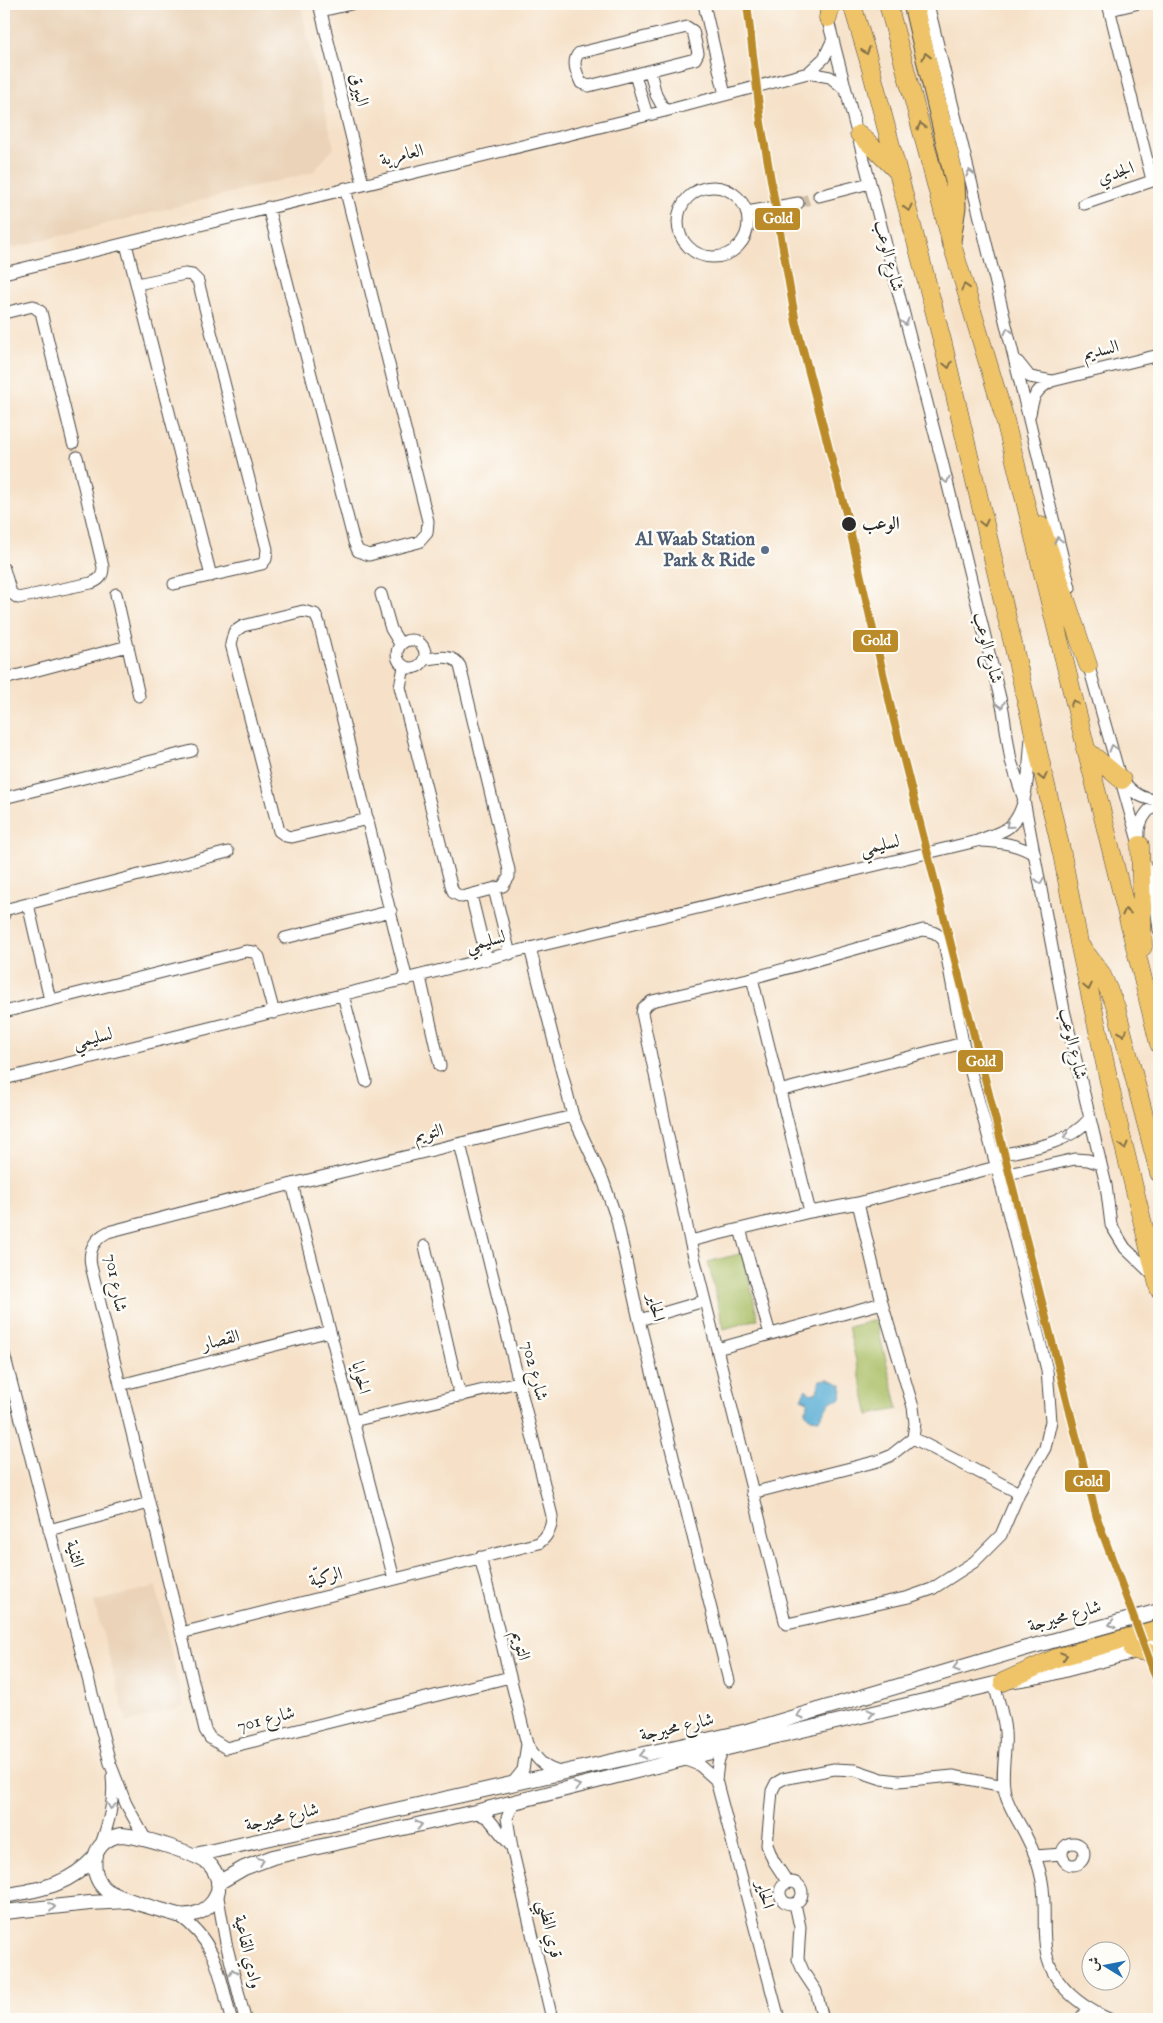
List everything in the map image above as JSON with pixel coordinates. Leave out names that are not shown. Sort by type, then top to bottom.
[{"type":"highway","points":[[914,4],[955,181],[956,207],[951,241]]},
{"type":"main road","name":"شارع الوعب","points":[[852,4],[943,344],[1062,854],[1079,944],[1116,1114],[1158,1285]]},
{"type":"main road","points":[[888,4],[951,241],[1004,416],[1088,665]]},
{"type":"main road","points":[[859,134],[899,174]]},
{"type":"main road","points":[[1004,416],[1159,1044]]},
{"type":"main road","points":[[1085,749],[1122,780]]},
{"type":"main road","points":[[1140,845],[1145,985]]},
{"type":"main road","points":[[1079,944],[1101,974],[1116,1007],[1159,1173]]},
{"type":"main road","points":[[998,1683],[1056,1658],[1159,1629]]},
{"type":"main road","points":[[1134,1650],[1159,1654]]},
{"type":"street","points":[[320,8],[351,4]]},
{"type":"street","points":[[704,4],[725,96]]},
{"type":"street","points":[[928,4],[1088,665],[1154,889],[1159,930]]},
{"type":"street","points":[[1135,4],[1109,7],[1155,179]]},
{"type":"street","name":"البيرق","points":[[320,8],[363,184]]},
{"type":"street","name":"شارع الوعب","points":[[828,9],[833,39],[859,134],[998,690],[1012,761],[1024,800],[1051,945],[1106,1185],[1108,1216],[1114,1233],[1125,1248],[1141,1262],[1158,1285]]},
{"type":"street","points":[[684,27],[691,29],[698,53],[695,59],[650,71],[586,86],[580,80],[575,59],[580,53],[684,27]]},
{"type":"street","name":"العامرية","points":[[4,273],[725,96],[808,72],[824,58],[833,39]]},
{"type":"street","points":[[650,71],[656,95],[664,111]]},
{"type":"street","points":[[808,72],[830,77],[847,91]]},
{"type":"street","points":[[635,75],[647,115]]},
{"type":"street","name":"الجدي","points":[[1084,204],[1155,179]]},
{"type":"street","points":[[819,196],[870,183]]},
{"type":"street","points":[[707,186],[724,188],[739,197],[747,212],[748,229],[740,245],[726,255],[709,257],[693,252],[681,239],[677,223],[680,206],[692,192],[707,186]]},
{"type":"street","points":[[268,207],[354,542],[358,551],[369,555],[419,542],[427,534],[428,521],[345,188]]},
{"type":"street","points":[[747,212],[798,203]]},
{"type":"street","points":[[126,244],[211,576]]},
{"type":"street","points":[[137,284],[185,274],[192,275],[198,281],[268,549],[266,559],[262,564],[174,584]]},
{"type":"street","points":[[4,313],[33,306],[41,312],[73,443]]},
{"type":"street","name":"السديم","points":[[1029,419],[1035,394],[1041,387],[1052,381],[1159,355]]},
{"type":"street","name":"السديم","points":[[1015,358],[1030,376],[1052,381]]},
{"type":"street","points":[[4,569],[11,593],[18,598],[91,583],[98,580],[103,574],[103,567],[77,457]]},
{"type":"street","points":[[116,594],[140,696]]},
{"type":"street","points":[[381,594],[391,629],[400,644]]},
{"type":"street","points":[[368,819],[292,837],[286,836],[279,831],[231,644],[234,632],[243,626],[303,611],[314,614],[320,623],[368,819],[407,980]]},
{"type":"street","points":[[408,640],[418,641],[425,649],[425,659],[414,668],[404,666],[397,659],[396,654],[400,644],[408,640]]},
{"type":"street","points":[[4,679],[128,646]]},
{"type":"street","points":[[404,666],[400,687],[452,889],[458,896],[470,895],[503,886],[507,882],[509,870],[462,673],[457,660],[449,657],[425,659]]},
{"type":"street","name":"لسليمي","points":[[4,1079],[420,977],[530,948],[977,841],[1010,826],[1019,816],[1024,800],[1032,730]]},
{"type":"street","points":[[4,798],[192,751]]},
{"type":"street","points":[[1122,780],[1139,796],[1159,801]]},
{"type":"street","points":[[1140,845],[1139,831],[1142,818],[1159,801]]},
{"type":"street","name":"لسليمي","points":[[977,841],[1008,843],[1021,847],[1035,855]]},
{"type":"street","points":[[4,915],[4,910],[228,852]]},
{"type":"street","points":[[494,889],[510,954]]},
{"type":"street","points":[[470,895],[487,960]]},
{"type":"street","points":[[28,904],[50,1000]]},
{"type":"street","points":[[284,938],[390,910]]},
{"type":"street","points":[[923,930],[930,930],[940,935],[944,940],[963,1043],[997,1166],[1047,1370],[1050,1393],[1051,1421],[1044,1448],[1019,1493],[1001,1535],[974,1562],[932,1589],[909,1597],[790,1624],[785,1621],[704,1301],[642,1013],[643,1008],[652,1001],[752,978],[923,930]]},
{"type":"street","name":"الحاير","points":[[530,948],[573,1116],[603,1180],[618,1220],[639,1320],[729,1681]]},
{"type":"street","points":[[4,1012],[246,950],[254,952],[259,957],[274,1013]]},
{"type":"street","points":[[420,977],[440,1066]]},
{"type":"street","points":[[752,978],[810,1212]]},
{"type":"street","points":[[343,995],[366,1081]]},
{"type":"street","points":[[780,1091],[963,1043]]},
{"type":"street","name":"التويم","points":[[292,1184],[573,1116]]},
{"type":"street","points":[[690,1241],[810,1212],[858,1203],[997,1166],[1063,1139],[1080,1129],[1090,1119]]},
{"type":"street","name":"شارع 702","points":[[460,1144],[552,1522],[548,1534],[539,1542],[480,1558]]},
{"type":"street","points":[[997,1166],[1075,1159],[1088,1160],[1100,1164]]},
{"type":"street","name":"الحوايا","points":[[292,1184],[394,1580]]},
{"type":"street","name":"شارع 701","points":[[292,1184],[108,1232],[97,1239],[91,1249],[90,1261],[205,1730],[210,1738],[226,1748],[510,1677]]},
{"type":"street","points":[[752,1493],[878,1461],[890,1456],[913,1438],[915,1423],[913,1407],[882,1303],[858,1203]]},
{"type":"street","points":[[740,1228],[770,1334]]},
{"type":"street","points":[[425,1246],[461,1396]]},
{"type":"street","points":[[639,1320],[704,1301]]},
{"type":"street","points":[[717,1349],[882,1303]]},
{"type":"street","name":"القصار","points":[[120,1385],[330,1331]]},
{"type":"street","name":"الثنية","points":[[4,1354],[110,1763],[126,1804],[146,1840]]},
{"type":"street","points":[[353,1421],[518,1382]]},
{"type":"street","points":[[913,1438],[1019,1493]]},
{"type":"street","points":[[49,1530],[149,1503]]},
{"type":"street","name":"التويم","points":[[480,1558],[527,1744],[523,1770],[511,1785]]},
{"type":"street","name":"الركيّة","points":[[181,1633],[480,1558]]},
{"type":"street","name":"شارع محيرجة","points":[[195,1855],[747,1731],[1023,1648],[1159,1611]]},
{"type":"street","name":"شارع محيرجة","points":[[217,1887],[244,1868],[272,1857],[476,1812],[723,1748],[998,1683],[1045,1674],[1159,1645]]},
{"type":"street","points":[[998,1683],[1005,1733],[1004,1786],[1009,1804],[1035,1856],[1044,1895],[1044,1941],[1048,1965],[1059,1984],[1088,2008],[1109,2019]]},
{"type":"street","name":"التويم","points":[[527,1744],[543,1764],[550,1769],[566,1773]]},
{"type":"street","name":"الحاير","points":[[723,1748],[718,1763],[716,1780],[779,2019]]},
{"type":"street","points":[[683,1759],[699,1765],[716,1780]]},
{"type":"street","name":"الثنية","points":[[97,1852],[107,1828],[112,1806],[113,1785],[110,1763]]},
{"type":"street","points":[[823,2019],[816,1991],[804,1973],[798,1959],[800,1927],[795,1904],[800,1900],[802,1890],[794,1883],[788,1883],[773,1860],[767,1845],[774,1786],[779,1780],[823,1770],[844,1769],[899,1781],[953,1776],[1004,1786]]},
{"type":"street","name":"قري الظبي","points":[[514,1802],[507,1818],[512,1848],[552,2019]]},
{"type":"street","name":"قري الظبي","points":[[476,1812],[488,1818],[512,1848]]},
{"type":"street","points":[[4,1896],[41,1890],[62,1882],[80,1871],[105,1842],[120,1835],[128,1835],[195,1855],[211,1866],[216,1874],[217,1887],[213,1901],[207,1909],[193,1915],[178,1915],[114,1894],[104,1888],[97,1879],[94,1867],[97,1852]]},
{"type":"street","points":[[1035,1856],[1062,1854]]},
{"type":"street","name":"وادي القاعية","points":[[217,1887],[226,1943],[245,2019]]},
{"type":"street","points":[[4,1912],[90,1903],[135,1901]]},
{"type":"street","name":"وادي القاعية","points":[[178,1915],[197,1930],[212,1950],[217,1962],[231,2019]]},
{"type":"street","points":[[1080,2019],[1088,2008]]},
{"type":"shaded area","points":[[4,4],[300,4],[334,148],[313,172],[4,250]]},
{"type":"shaded area","points":[[156,1586],[184,1707],[127,1723],[94,1602]]},
{"type":"green space","points":[[743,1253],[758,1319],[724,1329],[708,1262]]},
{"type":"green space","points":[[876,1320],[898,1409],[869,1415],[848,1327]]},
{"type":"water","points":[[829,1379],[842,1385],[841,1399],[831,1401],[819,1419],[811,1418],[805,1413],[808,1401],[801,1398],[806,1389],[811,1394],[817,1392],[820,1380]]},
{"type":"tunnel","points":[[798,203],[819,196]]},
{"type":"transit line","name":"Gold","points":[[747,4],[761,123],[796,323],[848,521],[894,721],[1097,1518],[1159,1686]]},
{"type":"place","name":"الوعب","points":[[849,524]]},
{"type":"place","name":"Al Waab Station Park & Ride","points":[[765,550]]}]
